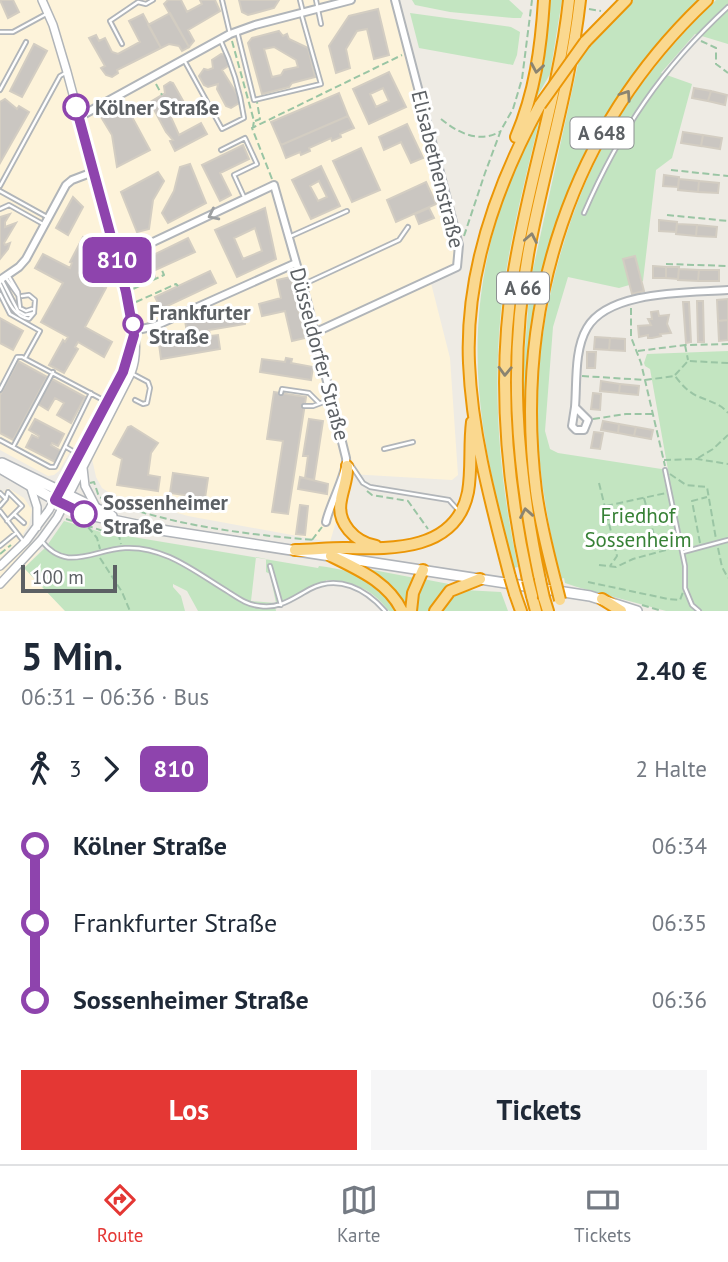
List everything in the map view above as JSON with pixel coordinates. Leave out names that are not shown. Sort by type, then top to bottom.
[{"type":"highway","points":[[486,228],[496,185],[531,95],[540,52],[544,0]]},
{"type":"highway","name":"A 66","points":[[548,611],[534,580],[515,520],[504,382],[515,264],[563,50],[569,0]]},
{"type":"highway","name":"A 66","points":[[536,611],[532,596],[534,580],[519,456],[517,346],[530,240],[574,52],[580,0]]},
{"type":"highway","name":"A 66","points":[[522,611],[510,577],[482,462],[474,409],[469,334],[480,256],[486,228],[509,166],[540,105],[585,42],[626,0]]},
{"type":"highway","name":"A 648","points":[[561,606],[536,491],[531,416],[534,347],[553,250],[580,174],[617,108],[656,54],[707,0]]},
{"type":"highway","points":[[295,551],[341,548],[368,550],[417,545],[447,529],[460,513],[468,492],[474,409]]},
{"type":"highway","points":[[347,462],[348,474],[340,509],[346,526],[353,535],[363,542],[378,546],[417,545]]},
{"type":"highway","points":[[331,556],[376,580],[388,590],[402,611]]},
{"type":"highway","points":[[411,611],[413,593],[424,570]]},
{"type":"highway","points":[[435,611],[450,591],[480,579]]},
{"type":"highway","points":[[515,594],[515,611]]},
{"type":"highway","points":[[602,599],[621,611]]},
{"type":"main road","points":[[0,462],[91,516],[122,520],[161,530],[572,593],[602,599],[637,611]]},
{"type":"main road","points":[[0,468],[30,485],[122,520]]},
{"type":"street","points":[[0,566],[62,498],[83,465],[131,373],[135,356],[134,333],[126,292],[67,72],[42,0]]},
{"type":"street","points":[[79,117],[234,33],[351,0]]},
{"type":"street","name":"Elisabethenstraße","points":[[314,333],[457,267],[459,246],[395,0]]},
{"type":"street","points":[[3,279],[26,259],[66,185],[93,172]]},
{"type":"street","points":[[117,259],[274,185]]},
{"type":"street","name":"Düsseldorfer Straße","points":[[274,185],[347,462],[326,522]]},
{"type":"street","points":[[134,333],[296,263]]},
{"type":"street","points":[[575,407],[588,420],[584,430],[574,428],[571,423],[581,345],[586,329],[595,317],[645,296],[728,290]]},
{"type":"street","points":[[0,584],[41,540],[58,516],[79,454],[129,358],[134,333]]},
{"type":"street","points":[[83,465],[85,486],[98,509]]},
{"type":"street","points":[[30,485],[37,507],[37,528]]},
{"type":"lane","points":[[122,44],[110,22],[138,2],[146,4],[153,0]]},
{"type":"lane","points":[[222,1],[254,100],[257,100],[321,84],[300,0]]},
{"type":"lane","points":[[316,0],[321,24]]},
{"type":"lane","points":[[584,213],[617,144],[669,67],[694,38],[728,7]]},
{"type":"lane","points":[[0,32],[13,32],[48,13]]},
{"type":"lane","points":[[184,60],[222,129],[244,118],[230,59],[220,40]]},
{"type":"lane","points":[[0,90],[26,41]]},
{"type":"lane","points":[[0,186],[60,76],[67,72]]},
{"type":"lane","points":[[221,150],[245,138],[257,164],[234,175],[244,199]]},
{"type":"lane","points":[[0,191],[47,217]]},
{"type":"lane","points":[[0,209],[9,205],[43,224]]},
{"type":"lane","points":[[289,237],[347,211]]},
{"type":"lane","points":[[302,285],[399,240],[408,227]]},
{"type":"lane","points":[[3,279],[20,296],[20,308],[33,311]]},
{"type":"lane","points":[[3,279],[18,311],[25,315],[33,311]]},
{"type":"lane","points":[[0,294],[10,314],[40,331],[25,358]]},
{"type":"lane","points":[[20,296],[29,295],[35,300],[33,311]]},
{"type":"lane","points":[[0,390],[18,357],[25,358],[107,402]]},
{"type":"lane","points":[[39,372],[42,367]]},
{"type":"lane","points":[[13,447],[52,372]]},
{"type":"lane","points":[[131,373],[148,382],[150,388],[147,403],[135,400]]},
{"type":"lane","points":[[281,393],[282,389],[309,393],[319,403]]},
{"type":"lane","points":[[7,437],[2,441],[52,468],[58,464],[91,393]]},
{"type":"lane","points":[[304,406],[332,399]]},
{"type":"lane","points":[[384,449],[413,442]]},
{"type":"lane","points":[[66,447],[79,454]]},
{"type":"lane","points":[[347,462],[363,483],[378,489],[449,500],[460,513]]},
{"type":"lane","points":[[666,471],[685,567],[685,588],[692,605],[699,611]]},
{"type":"lane","points":[[0,506],[8,492],[22,506],[7,521]]},
{"type":"lane","points":[[0,493],[6,499]]},
{"type":"lane","points":[[0,511],[22,540]]},
{"type":"lane","points":[[14,514],[24,523]]},
{"type":"lane","points":[[0,547],[16,533]]},
{"type":"lane","points":[[41,540],[59,557],[69,559],[123,548],[153,550],[168,555],[249,605],[281,605],[316,586],[337,583],[361,590],[374,598],[385,611]]},
{"type":"lane","points":[[682,552],[728,540]]},
{"type":"lane","points":[[270,566],[281,605]]},
{"type":"path","points":[[459,246],[501,130],[513,109],[522,79],[532,0]]},
{"type":"path","points":[[589,9],[601,11]]},
{"type":"path","points":[[234,33],[254,121],[252,128],[274,185]]},
{"type":"path","points":[[694,38],[716,48],[716,64],[728,73]]},
{"type":"path","points":[[252,128],[409,51]]},
{"type":"path","points":[[152,77],[162,95]]},
{"type":"path","points":[[254,121],[260,119],[257,100]]},
{"type":"path","points":[[441,119],[456,132],[471,136],[493,136],[501,130]]},
{"type":"path","points":[[671,170],[728,176]]},
{"type":"path","points":[[667,215],[728,221]]},
{"type":"path","points":[[666,264],[728,266]]},
{"type":"path","points":[[126,292],[164,275],[161,268]]},
{"type":"path","points":[[129,306],[176,284],[177,286]]},
{"type":"path","points":[[631,300],[631,337],[654,414],[666,471],[686,485],[707,487],[722,567],[728,578]]},
{"type":"path","points":[[637,351],[685,345],[728,344]]},
{"type":"path","points":[[685,345],[688,362]]},
{"type":"path","points":[[577,376],[645,380],[675,376],[688,362],[728,363]]},
{"type":"path","points":[[675,376],[695,395],[711,401],[728,413]]},
{"type":"path","points":[[588,420],[625,414],[654,414]]},
{"type":"path","points":[[697,459],[728,435]]},
{"type":"path","points":[[663,460],[697,459],[728,464]]},
{"type":"path","points":[[85,486],[94,482],[99,497],[132,509],[177,521],[250,533],[312,540],[326,522]]},
{"type":"path","points":[[363,483],[367,492],[372,495],[408,501],[431,532]]},
{"type":"path","points":[[599,483],[617,556],[610,566]]},
{"type":"path","points":[[605,506],[670,492]]},
{"type":"path","points":[[644,497],[658,551]]},
{"type":"path","points":[[701,547],[692,501],[707,497]]},
{"type":"path","points":[[58,516],[119,536],[123,548]]},
{"type":"path","points":[[87,526],[100,544],[98,554],[122,592],[130,611]]},
{"type":"path","points":[[0,554],[22,540]]},
{"type":"path","points":[[599,565],[616,567],[633,559],[681,546]]},
{"type":"path","points":[[588,582],[680,600],[685,588]]},
{"type":"shaded area","points":[[0,0],[393,0],[460,270],[431,283],[450,358],[458,475],[452,480],[350,474],[330,542],[188,516],[111,494],[102,488],[96,477],[92,459],[71,450],[59,471],[48,476],[0,450]]},
{"type":"shaded area","points":[[8,488],[24,498],[32,510],[29,525],[23,534],[40,551],[24,568],[65,611],[0,611],[0,489],[3,492]]},
{"type":"green space","points":[[412,0],[509,0],[523,13],[521,18],[513,18],[450,12],[415,5]]},
{"type":"green space","points":[[547,0],[562,0],[550,74],[534,102]]},
{"type":"green space","points":[[631,0],[700,0],[657,47],[620,96],[589,148],[564,202],[546,259],[533,318],[527,380],[527,443],[531,496],[546,561],[547,579],[530,494],[523,403],[530,283],[579,59]]},
{"type":"green space","name":"Friedhof Sossenheim","points":[[716,0],[728,0],[728,44],[695,34],[661,73],[692,84],[672,158],[656,170],[643,281],[619,288],[568,277],[553,327],[545,431],[550,449],[558,453],[668,470],[650,369],[644,363],[647,354],[728,351],[728,611],[666,611],[577,587],[565,583],[564,578],[561,579],[542,481],[537,421],[539,366],[555,274],[567,233],[597,159],[615,125],[659,61]]},
{"type":"green space","points":[[410,13],[511,27],[520,32],[513,65],[419,48]]},
{"type":"green space","points":[[539,122],[507,264],[498,356],[501,462],[518,567],[514,568],[490,469],[478,378],[478,333],[482,286],[492,238],[513,171],[526,141]]},
{"type":"green space","points":[[64,521],[114,536],[256,558],[251,601],[276,603],[270,574],[266,572],[266,559],[334,568],[356,574],[372,583],[398,611],[389,611],[376,597],[361,588],[345,582],[326,580],[325,584],[275,606],[276,611],[198,611],[187,591],[173,584],[181,596],[185,611],[65,611],[24,568],[46,547]]},
{"type":"green space","points":[[368,571],[415,578],[407,611]]},
{"type":"green space","points":[[423,579],[454,585],[432,611],[414,611],[415,598]]},
{"type":"green space","points":[[464,590],[501,592],[508,611],[442,611],[447,602]]},
{"type":"building","points":[[0,0],[13,0],[19,12],[8,18]]},
{"type":"building","points":[[168,0],[181,0],[187,12],[202,4],[200,0],[215,0],[220,11],[188,30],[194,41],[189,47],[164,4]]},
{"type":"building","points":[[239,0],[279,0],[274,8],[248,15],[242,12]]},
{"type":"building","points":[[378,9],[389,55],[374,59],[367,29],[357,31],[346,49],[350,68],[336,73],[329,46],[349,16]]},
{"type":"building","points":[[170,13],[189,47],[182,51],[179,46],[169,44],[161,48],[148,25]]},
{"type":"building","points":[[143,14],[161,48],[117,70],[118,73],[112,77],[106,75],[101,68],[105,66],[89,38],[96,35],[99,41],[105,38],[112,52],[118,54],[140,42],[129,21]]},
{"type":"building","points":[[279,31],[283,36],[287,34],[289,39],[308,48],[315,77],[262,94],[248,43],[252,38]],"holes":[[[274,47],[296,60],[298,67],[284,70],[281,75],[272,77],[264,49]]]},
{"type":"building","points":[[34,44],[47,51],[22,97],[10,91]]},
{"type":"building","points":[[221,54],[230,62],[222,70],[240,99],[239,103],[231,108],[226,106],[217,89],[218,84],[208,87],[199,76],[204,69],[213,68],[212,60]]},
{"type":"building","points":[[389,72],[406,107],[369,124],[353,89]],"holes":[[[383,88],[389,101],[376,107],[370,94]]]},
{"type":"building","points":[[170,82],[186,106],[178,112],[176,109],[169,113],[179,135],[201,123],[207,134],[175,151],[170,141],[173,140],[150,102],[165,93],[164,86]]},
{"type":"building","points":[[694,88],[711,91],[708,101],[692,98]]},
{"type":"building","points":[[711,91],[727,95],[725,105],[708,101]]},
{"type":"building","points":[[339,93],[348,116],[281,145],[271,122]]},
{"type":"building","points":[[5,99],[17,109],[19,106],[29,112],[0,163],[0,102]]},
{"type":"building","points":[[125,104],[150,150],[117,167],[112,135],[101,117]]},
{"type":"building","points":[[348,116],[354,128],[340,134],[341,137],[332,141],[331,138],[309,148],[310,151],[301,155],[300,152],[286,158],[281,145]]},
{"type":"building","points":[[407,124],[423,158],[411,163],[401,142],[384,150],[379,137]]},
{"type":"building","points":[[683,132],[703,135],[701,146],[681,143]]},
{"type":"building","points":[[703,135],[722,138],[720,149],[701,146]]},
{"type":"building","points":[[243,145],[249,159],[220,173],[231,195],[220,201],[202,165]]},
{"type":"building","points":[[361,148],[380,190],[352,202],[333,161]]},
{"type":"building","points":[[190,164],[206,203],[168,223],[162,213],[174,191],[180,167]]},
{"type":"building","points":[[321,166],[340,206],[311,219],[292,180]],"holes":[[[319,181],[327,197],[318,201],[310,186]]]},
{"type":"building","points":[[158,172],[164,181],[153,200],[149,229],[137,232],[121,192]]},
{"type":"building","points":[[664,175],[679,177],[678,187],[663,186]]},
{"type":"building","points":[[679,179],[699,181],[698,192],[678,190]]},
{"type":"building","points":[[699,181],[719,183],[718,193],[698,192]]},
{"type":"building","points":[[426,182],[436,204],[396,222],[387,200]]},
{"type":"building","points":[[73,197],[83,207],[68,235],[56,228]]},
{"type":"building","points":[[265,208],[276,259],[237,277],[215,230]],"holes":[[[255,228],[262,251],[243,259],[234,238]]]},
{"type":"building","points":[[429,208],[434,218],[419,224],[415,214]]},
{"type":"building","points":[[10,214],[5,227],[16,223],[4,243],[10,243],[8,249],[0,259],[0,217]]},
{"type":"building","points":[[659,220],[677,222],[676,232],[659,231]]},
{"type":"building","points":[[677,224],[697,225],[696,236],[676,234]]},
{"type":"building","points":[[697,225],[717,227],[716,237],[696,236]]},
{"type":"building","points":[[83,237],[98,245],[85,270],[82,268],[79,273],[106,288],[85,327],[112,342],[104,357],[78,342],[75,347],[78,349],[64,373],[49,365],[63,340],[65,342],[68,337],[41,322],[63,283],[35,268],[43,254],[70,268],[70,262]]},
{"type":"building","points":[[188,238],[195,252],[153,271],[155,277],[142,283],[137,263]]},
{"type":"building","points":[[635,256],[644,291],[632,294],[623,259]]},
{"type":"building","points":[[653,266],[666,267],[666,278],[653,278]]},
{"type":"building","points":[[666,267],[679,267],[678,279],[666,278]]},
{"type":"building","points":[[679,269],[699,270],[698,281],[678,280]]},
{"type":"building","points":[[699,270],[719,270],[719,281],[698,281]]},
{"type":"building","points":[[210,271],[216,283],[161,309],[155,297]]},
{"type":"building","points":[[291,277],[296,300],[299,299],[301,307],[298,308],[305,338],[292,341],[285,311],[262,316],[259,304],[281,298],[277,280]]},
{"type":"building","points":[[728,299],[728,320],[718,321],[717,300]]},
{"type":"building","points":[[697,301],[703,301],[704,342],[698,342]]},
{"type":"building","points":[[683,302],[689,302],[691,342],[686,343]]},
{"type":"building","points":[[244,310],[245,324],[209,330],[210,336],[218,335],[220,349],[161,359],[159,344],[195,339],[194,332],[187,333],[185,320]]},
{"type":"building","points":[[658,311],[659,316],[669,315],[667,324],[671,333],[652,338],[648,338],[648,335],[639,337],[638,326],[651,325],[648,319],[652,319],[651,312]]},
{"type":"building","points":[[0,318],[23,331],[13,350],[0,343]]},
{"type":"building","points":[[728,320],[728,340],[719,341],[718,321]]},
{"type":"building","points":[[595,337],[610,338],[609,350],[594,349]]},
{"type":"building","points":[[610,338],[625,339],[625,351],[609,350]]},
{"type":"building","points":[[587,352],[596,352],[595,368],[587,368]]},
{"type":"building","points":[[286,358],[292,359],[291,363],[313,367],[311,380],[260,372],[262,359],[285,362]]},
{"type":"building","points":[[18,361],[47,377],[13,440],[0,433],[0,395]]},
{"type":"building","points":[[52,379],[85,397],[71,423],[57,415],[64,403],[55,398],[48,410],[38,404]]},
{"type":"building","points":[[601,381],[620,384],[619,393],[600,391]]},
{"type":"building","points":[[620,384],[639,386],[638,395],[619,393]]},
{"type":"building","points":[[274,392],[306,397],[288,514],[272,512],[283,441],[267,439]]},
{"type":"building","points":[[593,393],[601,394],[600,410],[591,409]]},
{"type":"building","points":[[35,419],[64,434],[58,446],[52,443],[51,445],[61,451],[55,462],[26,447],[32,435],[38,438],[39,436],[29,430]]},
{"type":"building","points":[[309,419],[323,421],[314,480],[305,478],[308,456],[303,456]]},
{"type":"building","points":[[603,421],[619,424],[618,433],[601,430]]},
{"type":"building","points":[[619,424],[636,427],[634,436],[618,433]]},
{"type":"building","points":[[131,426],[158,443],[151,453],[148,475],[160,477],[158,491],[117,485],[122,459],[113,454]]},
{"type":"building","points":[[636,427],[653,430],[651,439],[634,436]]},
{"type":"building","points":[[594,432],[603,433],[600,449],[591,448]]},
{"type":"building","points":[[173,473],[208,478],[205,498],[170,493]]},
{"type":"building","points":[[300,477],[328,484],[327,494],[298,489]]},
{"type":"building","points":[[300,505],[308,506],[305,535],[296,534]]},
{"type":"bus line","name":"810","points":[[76,107],[126,292],[134,335],[123,372],[55,500],[84,514]]},
{"type":"place","name":"Kölner Straße","points":[[76,107]]},
{"type":"place","name":"Frankfurter Straße","points":[[133,324]]},
{"type":"place","name":"Sossenheimer Straße","points":[[84,514]]}]
